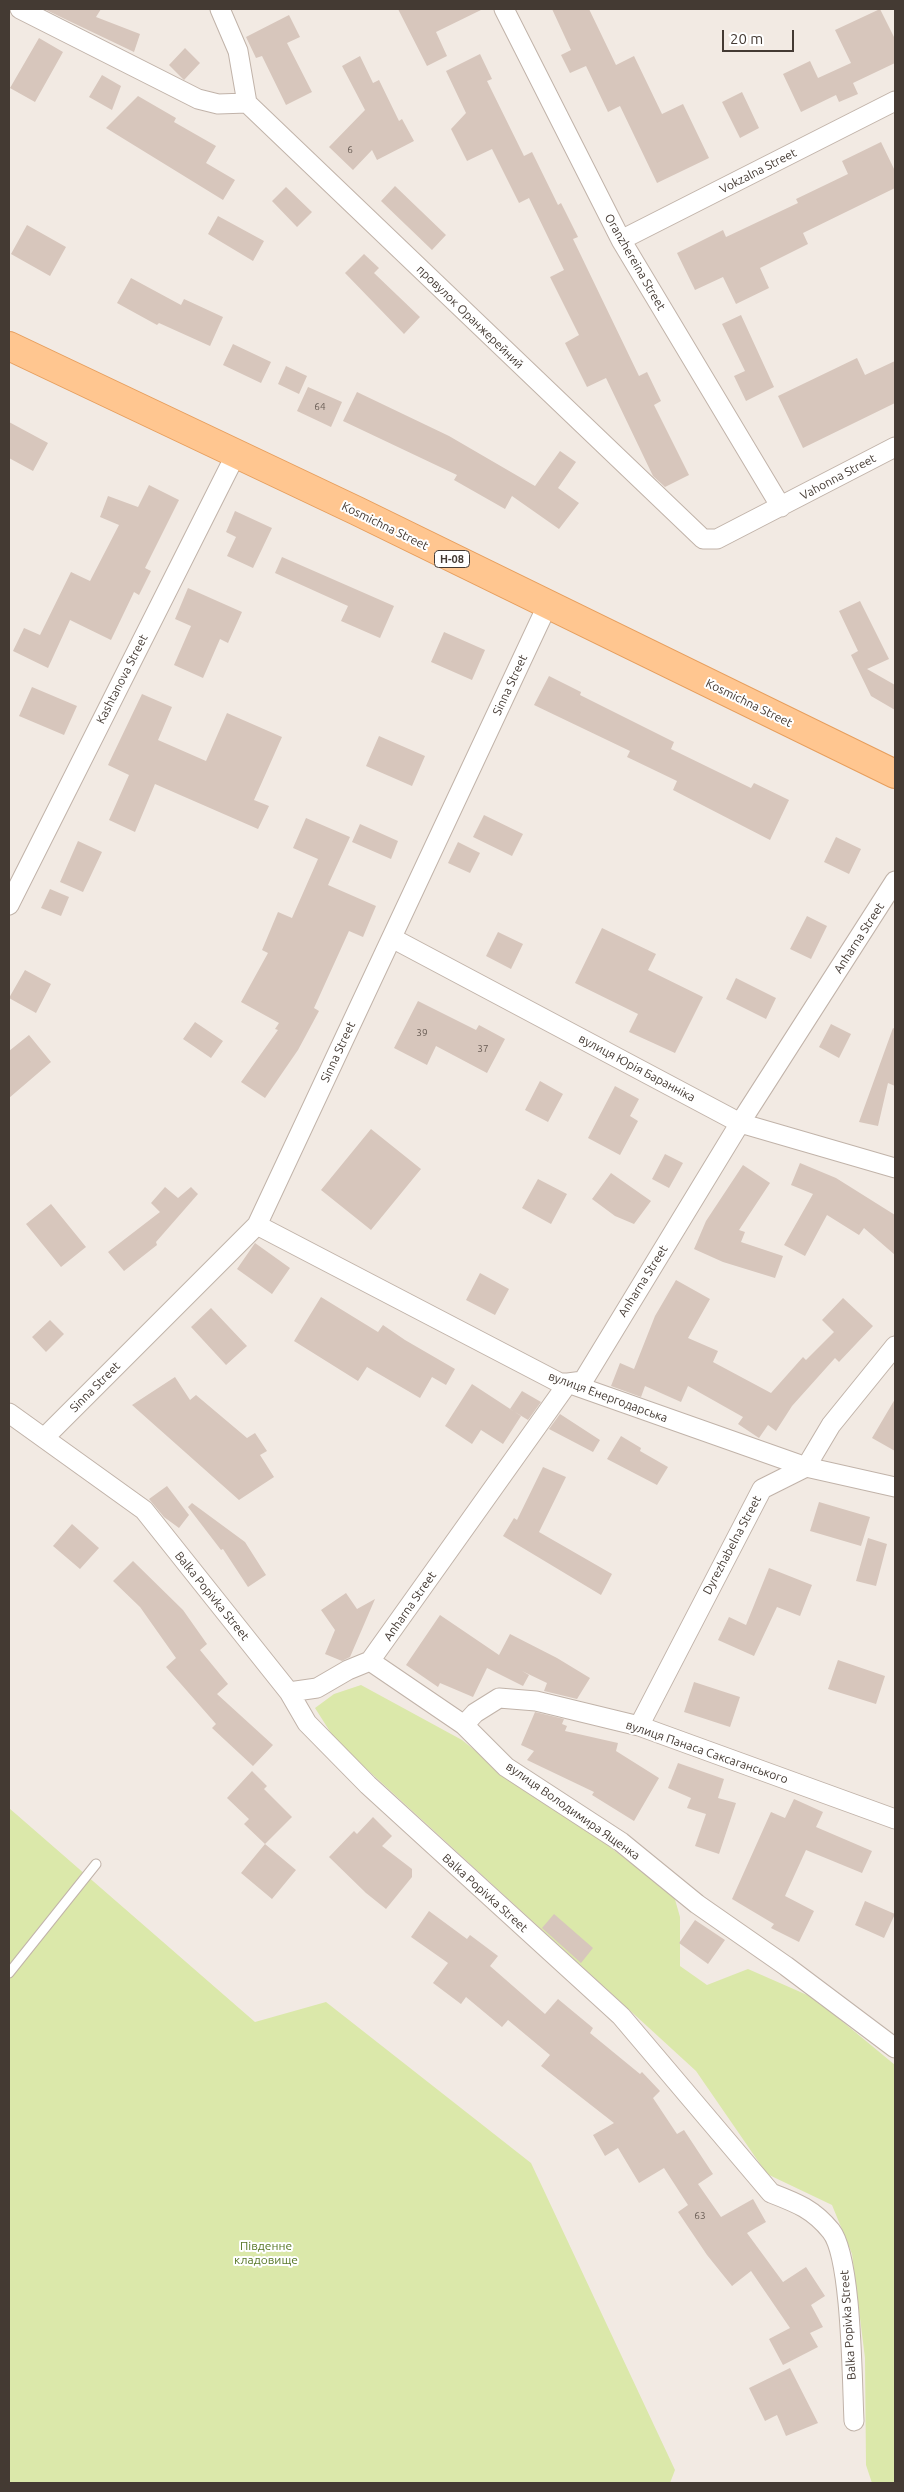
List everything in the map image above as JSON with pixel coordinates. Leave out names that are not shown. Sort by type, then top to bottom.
[{"type":"main road","name":"Kosmichna Street","points":[[9,346],[895,774]]},
{"type":"street","points":[[20,9],[198,99],[218,104],[247,103],[238,51],[220,9]]},
{"type":"street","name":"Oranzhereina Street","points":[[504,9],[621,240],[781,507]]},
{"type":"street","name":"Vokzalna Street","points":[[621,240],[895,101]]},
{"type":"street","name":"провулок Оранжерейний","points":[[247,103],[692,531],[703,539],[716,539],[781,507]]},
{"type":"street","name":"Vahonna Street","points":[[781,507],[895,447]]},
{"type":"street","name":"Kashtanova Street","points":[[9,905],[236,454]]},
{"type":"street","name":"Sinna Street","points":[[44,1438],[257,1225],[547,606]]},
{"type":"street","name":"Anharna Street","points":[[370,1661],[568,1383],[582,1381],[740,1123],[895,881]]},
{"type":"street","name":"вулиця Юрія Баранніка","points":[[392,938],[740,1123],[895,1168]]},
{"type":"street","name":"вулиця Енергодарська","points":[[257,1225],[560,1383],[568,1383],[806,1467],[895,1487]]},
{"type":"street","points":[[806,1467],[831,1425],[895,1346]]},
{"type":"street","name":"Balka Popivka Street","points":[[9,1413],[144,1510],[289,1692],[307,1723],[368,1785],[621,2016],[771,2193],[806,2206],[833,2233],[846,2273],[854,2421]]},
{"type":"street","name":"Dyrezhabelna Street","points":[[639,1726],[762,1489],[806,1467]]},
{"type":"street","points":[[289,1692],[317,1688],[348,1670],[370,1661]]},
{"type":"street","name":"вулиця Володимира Ященка","points":[[370,1661],[464,1725],[506,1767],[621,1842],[697,1904],[895,2048]]},
{"type":"street","name":"вулиця Панаса Саксаганського","points":[[464,1725],[475,1712],[499,1698],[536,1701],[639,1726],[895,1818]]},
{"type":"lane","points":[[9,1973],[96,1864]]},
{"type":"green space","points":[[361,1685],[462,1740],[514,1782],[606,1844],[674,1896],[680,1917],[680,1966],[707,1985],[748,1969],[814,1998],[895,2065],[895,2483],[872,2483],[866,2465],[865,2358],[852,2254],[832,2205],[767,2174],[696,2071],[336,1741],[315,1708],[334,1694]]},
{"type":"green space","name":"Південне кладовище","points":[[9,1808],[255,2022],[326,2002],[531,2163],[675,2470],[670,2483],[9,2483]]},
{"type":"building","points":[[44,9],[101,9],[96,17],[140,34],[134,52]]},
{"type":"building","points":[[398,9],[483,9],[436,32],[447,56],[427,66]]},
{"type":"building","points":[[552,9],[589,9],[616,65],[634,56],[662,114],[683,104],[709,158],[657,183],[620,106],[608,112],[586,66],[570,73],[561,55],[571,50]]},
{"type":"building","points":[[880,9],[895,39],[895,63],[853,83],[858,94],[839,102],[836,95],[801,112],[783,74],[810,61],[818,78],[851,63],[835,30]]},
{"type":"building","points":[[289,15],[300,37],[287,43],[312,92],[286,105],[262,56],[256,58],[246,37]]},
{"type":"building","points":[[39,38],[63,52],[35,102],[10,88]]},
{"type":"building","points":[[185,48],[200,63],[184,80],[169,65]]},
{"type":"building","points":[[480,54],[492,79],[487,81],[524,156],[532,152],[558,205],[561,203],[578,237],[573,239],[639,376],[647,372],[661,401],[654,405],[689,475],[665,487],[653,476],[606,378],[587,387],[565,343],[579,335],[550,277],[564,270],[529,198],[519,203],[492,149],[467,161],[451,129],[466,113],[446,71]]},
{"type":"building","points":[[360,56],[373,83],[379,80],[399,121],[402,119],[414,141],[377,160],[372,150],[353,170],[329,147],[365,110],[342,66]]},
{"type":"building","points":[[102,75],[121,86],[112,110],[89,97]]},
{"type":"building","points":[[742,92],[759,128],[740,138],[722,102]]},
{"type":"building","points":[[138,96],[176,118],[174,122],[216,146],[206,163],[235,180],[223,200],[106,128]]},
{"type":"building","points":[[881,142],[895,171],[895,188],[803,233],[808,244],[760,268],[769,288],[736,304],[723,277],[695,290],[677,253],[723,230],[726,237],[798,203],[796,199],[848,174],[842,161]]},
{"type":"building","points":[[395,186],[446,235],[432,250],[381,201]]},
{"type":"building","points":[[286,187],[312,212],[297,227],[272,201]]},
{"type":"building","points":[[218,216],[264,241],[253,261],[208,234]]},
{"type":"building","points":[[27,225],[66,247],[50,276],[11,254]]},
{"type":"building","points":[[364,254],[379,268],[374,273],[420,317],[404,334],[345,273]]},
{"type":"building","points":[[131,278],[181,305],[184,299],[223,317],[210,346],[159,323],[157,325],[117,303]]},
{"type":"building","points":[[741,315],[774,387],[746,401],[734,376],[745,371],[722,324]]},
{"type":"building","points":[[233,344],[271,362],[261,383],[223,365]]},
{"type":"building","points":[[857,358],[865,375],[895,361],[895,403],[803,448],[778,396]]},
{"type":"building","points":[[286,366],[307,376],[299,394],[278,384]]},
{"type":"building","points":[[308,387],[342,402],[331,427],[297,411]]},
{"type":"building","points":[[357,392],[449,436],[535,486],[560,451],[576,462],[558,488],[579,503],[559,529],[512,496],[505,509],[454,480],[457,475],[343,421]]},
{"type":"building","points":[[9,422],[48,443],[33,471],[9,458]]},
{"type":"building","points":[[149,485],[179,500],[145,568],[151,571],[139,595],[134,592],[111,640],[70,620],[48,668],[13,651],[24,628],[40,635],[71,572],[90,581],[119,525],[100,517],[108,496],[138,507]]},
{"type":"building","points":[[235,511],[272,528],[253,568],[227,556],[236,537],[226,532]]},
{"type":"building","points":[[282,557],[394,606],[380,638],[341,621],[348,606],[275,573]]},
{"type":"building","points":[[188,588],[242,612],[228,643],[220,639],[203,678],[174,665],[191,626],[175,619]]},
{"type":"building","points":[[860,601],[889,659],[867,669],[895,685],[895,710],[871,696],[851,655],[858,651],[839,611]]},
{"type":"building","points":[[444,632],[485,650],[472,680],[431,662]]},
{"type":"building","points":[[549,676],[581,692],[580,695],[674,742],[671,749],[751,788],[754,783],[789,800],[770,840],[673,790],[677,781],[627,757],[630,751],[534,705]]},
{"type":"building","points":[[32,687],[77,706],[64,735],[19,716]]},
{"type":"building","points":[[142,694],[172,707],[158,740],[206,761],[227,713],[282,737],[254,800],[269,806],[258,829],[155,784],[135,832],[109,820],[129,775],[108,765]]},
{"type":"building","points":[[379,736],[425,756],[412,786],[366,766]]},
{"type":"building","points":[[484,815],[523,834],[512,856],[473,837]]},
{"type":"building","points":[[306,818],[350,837],[328,885],[376,906],[363,937],[349,931],[314,1008],[319,1011],[298,1050],[265,1098],[241,1082],[278,1030],[275,1029],[279,1023],[241,1002],[268,953],[262,950],[278,912],[292,918],[318,859],[293,848]]},
{"type":"building","points":[[360,824],[398,841],[391,859],[352,842]]},
{"type":"building","points":[[836,837],[861,849],[849,874],[824,862]]},
{"type":"building","points":[[78,841],[102,852],[83,892],[60,882]]},
{"type":"building","points":[[458,842],[480,853],[470,873],[448,863]]},
{"type":"building","points":[[50,889],[69,897],[61,916],[41,908]]},
{"type":"building","points":[[807,916],[827,926],[811,959],[790,949]]},
{"type":"building","points":[[602,928],[656,954],[648,970],[703,997],[675,1053],[629,1032],[638,1014],[575,983]]},
{"type":"building","points":[[498,932],[523,944],[511,969],[486,956]]},
{"type":"building","points":[[25,970],[51,984],[36,1013],[9,998]]},
{"type":"building","points":[[736,978],[776,998],[766,1019],[726,999]]},
{"type":"building","points":[[418,1001],[476,1030],[479,1025],[505,1039],[487,1073],[436,1046],[427,1065],[394,1048]]},
{"type":"building","points":[[195,1022],[223,1041],[211,1058],[183,1039]]},
{"type":"building","points":[[831,1024],[851,1034],[839,1058],[819,1047]]},
{"type":"building","points":[[893,1028],[895,1029],[895,1086],[888,1083],[878,1126],[859,1122]]},
{"type":"building","points":[[29,1035],[51,1062],[9,1098],[9,1051]]},
{"type":"building","points":[[540,1081],[563,1094],[548,1122],[525,1110]]},
{"type":"building","points":[[615,1086],[639,1099],[630,1116],[638,1121],[620,1155],[588,1138]]},
{"type":"building","points":[[371,1129],[421,1169],[371,1230],[321,1190]]},
{"type":"building","points":[[665,1154],[683,1163],[669,1188],[652,1179]]},
{"type":"building","points":[[800,1163],[836,1178],[895,1215],[895,1255],[864,1228],[859,1235],[827,1215],[805,1256],[784,1245],[813,1194],[791,1185]]},
{"type":"building","points":[[743,1165],[770,1183],[739,1230],[745,1232],[741,1242],[783,1256],[775,1278],[723,1262],[694,1249],[706,1221]]},
{"type":"building","points":[[611,1173],[651,1201],[634,1224],[615,1216],[592,1199]]},
{"type":"building","points":[[538,1179],[567,1194],[551,1224],[522,1208]]},
{"type":"building","points":[[165,1187],[178,1198],[191,1187],[198,1194],[156,1242],[157,1245],[124,1271],[108,1252],[160,1212],[151,1203]]},
{"type":"building","points":[[51,1204],[86,1247],[61,1267],[26,1224]]},
{"type":"building","points":[[255,1243],[290,1268],[272,1294],[237,1269]]},
{"type":"building","points":[[480,1273],[509,1289],[495,1315],[466,1300]]},
{"type":"building","points":[[676,1280],[710,1299],[688,1338],[718,1351],[713,1362],[771,1393],[803,1357],[806,1360],[834,1332],[822,1320],[843,1298],[873,1326],[839,1362],[835,1358],[792,1406],[776,1431],[768,1425],[759,1438],[738,1424],[743,1417],[688,1386],[681,1402],[645,1386],[641,1397],[611,1386],[620,1363],[634,1369],[655,1316]]},
{"type":"building","points":[[321,1297],[378,1332],[383,1325],[455,1369],[446,1385],[432,1377],[420,1398],[367,1367],[358,1381],[294,1341]]},
{"type":"building","points":[[211,1308],[247,1346],[226,1365],[191,1327]]},
{"type":"building","points":[[50,1320],[64,1334],[46,1352],[32,1337]]},
{"type":"building","points":[[175,1377],[190,1400],[196,1395],[247,1438],[255,1433],[267,1451],[260,1455],[274,1477],[239,1500],[132,1405]]},
{"type":"building","points":[[472,1384],[521,1416],[503,1444],[481,1430],[472,1444],[445,1426]]},
{"type":"building","points":[[522,1391],[541,1402],[528,1420],[510,1409]]},
{"type":"building","points":[[895,1399],[895,1451],[872,1438]]},
{"type":"building","points":[[560,1414],[600,1440],[593,1452],[549,1429]]},
{"type":"building","points":[[621,1436],[641,1448],[640,1451],[668,1467],[657,1485],[607,1459]]},
{"type":"building","points":[[543,1467],[566,1477],[539,1532],[612,1574],[601,1595],[503,1536],[514,1518],[517,1520]]},
{"type":"building","points":[[167,1486],[189,1515],[179,1528],[164,1517],[149,1499]]},
{"type":"building","points":[[819,1502],[870,1517],[861,1546],[810,1531]]},
{"type":"building","points":[[192,1503],[245,1542],[266,1575],[248,1587],[223,1549],[221,1550],[188,1507]]},
{"type":"building","points":[[72,1524],[99,1548],[80,1569],[53,1546]]},
{"type":"building","points":[[868,1538],[887,1544],[876,1586],[856,1581]]},
{"type":"building","points":[[133,1561],[183,1610],[207,1644],[200,1650],[228,1684],[217,1694],[273,1745],[253,1766],[212,1728],[216,1724],[166,1667],[176,1658],[140,1607],[113,1581]]},
{"type":"building","points":[[769,1568],[812,1585],[800,1616],[777,1607],[754,1656],[718,1640],[729,1617],[746,1625]]},
{"type":"building","points":[[346,1593],[357,1609],[375,1599],[350,1657],[342,1661],[325,1654],[335,1630],[321,1610]]},
{"type":"building","points":[[440,1615],[499,1655],[510,1634],[557,1658],[590,1678],[577,1699],[544,1691],[547,1683],[522,1671],[529,1675],[523,1686],[487,1668],[473,1697],[440,1683],[438,1687],[406,1665]]},
{"type":"building","points":[[838,1660],[885,1676],[876,1704],[828,1689]]},
{"type":"building","points":[[694,1682],[740,1697],[730,1727],[684,1712]]},
{"type":"building","points":[[535,1712],[564,1719],[562,1724],[567,1726],[565,1731],[618,1743],[616,1751],[659,1778],[634,1821],[592,1795],[594,1792],[527,1760],[534,1751],[521,1745]]},
{"type":"building","points":[[678,1763],[724,1779],[718,1798],[736,1803],[719,1854],[695,1846],[706,1814],[687,1808],[691,1798],[668,1788]]},
{"type":"building","points":[[252,1771],[267,1786],[264,1789],[292,1817],[265,1844],[244,1824],[249,1819],[227,1798]]},
{"type":"building","points":[[794,1799],[823,1812],[816,1827],[872,1851],[862,1873],[806,1850],[785,1896],[814,1911],[799,1942],[771,1928],[774,1924],[732,1899],[771,1812],[785,1818]]},
{"type":"building","points":[[373,1817],[392,1836],[382,1846],[412,1869],[412,1877],[386,1909],[366,1893],[329,1857],[354,1831],[357,1834]]},
{"type":"building","points":[[265,1844],[296,1870],[272,1899],[241,1873]]},
{"type":"building","points":[[865,1901],[895,1914],[884,1938],[855,1925]]},
{"type":"building","points":[[429,1911],[467,1939],[470,1935],[498,1956],[490,1966],[545,2014],[558,1999],[593,2028],[590,2033],[640,2074],[642,2072],[660,2091],[653,2098],[677,2134],[684,2130],[713,2174],[698,2184],[721,2217],[753,2199],[766,2222],[747,2233],[783,2282],[806,2267],[825,2296],[811,2305],[823,2327],[810,2333],[818,2347],[783,2365],[769,2339],[790,2328],[751,2271],[732,2286],[707,2255],[678,2212],[688,2205],[664,2168],[639,2183],[618,2148],[605,2156],[593,2135],[614,2123],[541,2066],[550,2055],[508,2020],[502,2027],[466,1997],[461,2004],[433,1983],[448,1963],[411,1937]]},
{"type":"building","points":[[554,1914],[593,1948],[581,1963],[542,1928]]},
{"type":"building","points":[[695,1920],[725,1940],[708,1964],[679,1943]]},
{"type":"building","points":[[790,2368],[818,2423],[786,2436],[777,2415],[765,2421],[749,2388]]}]
